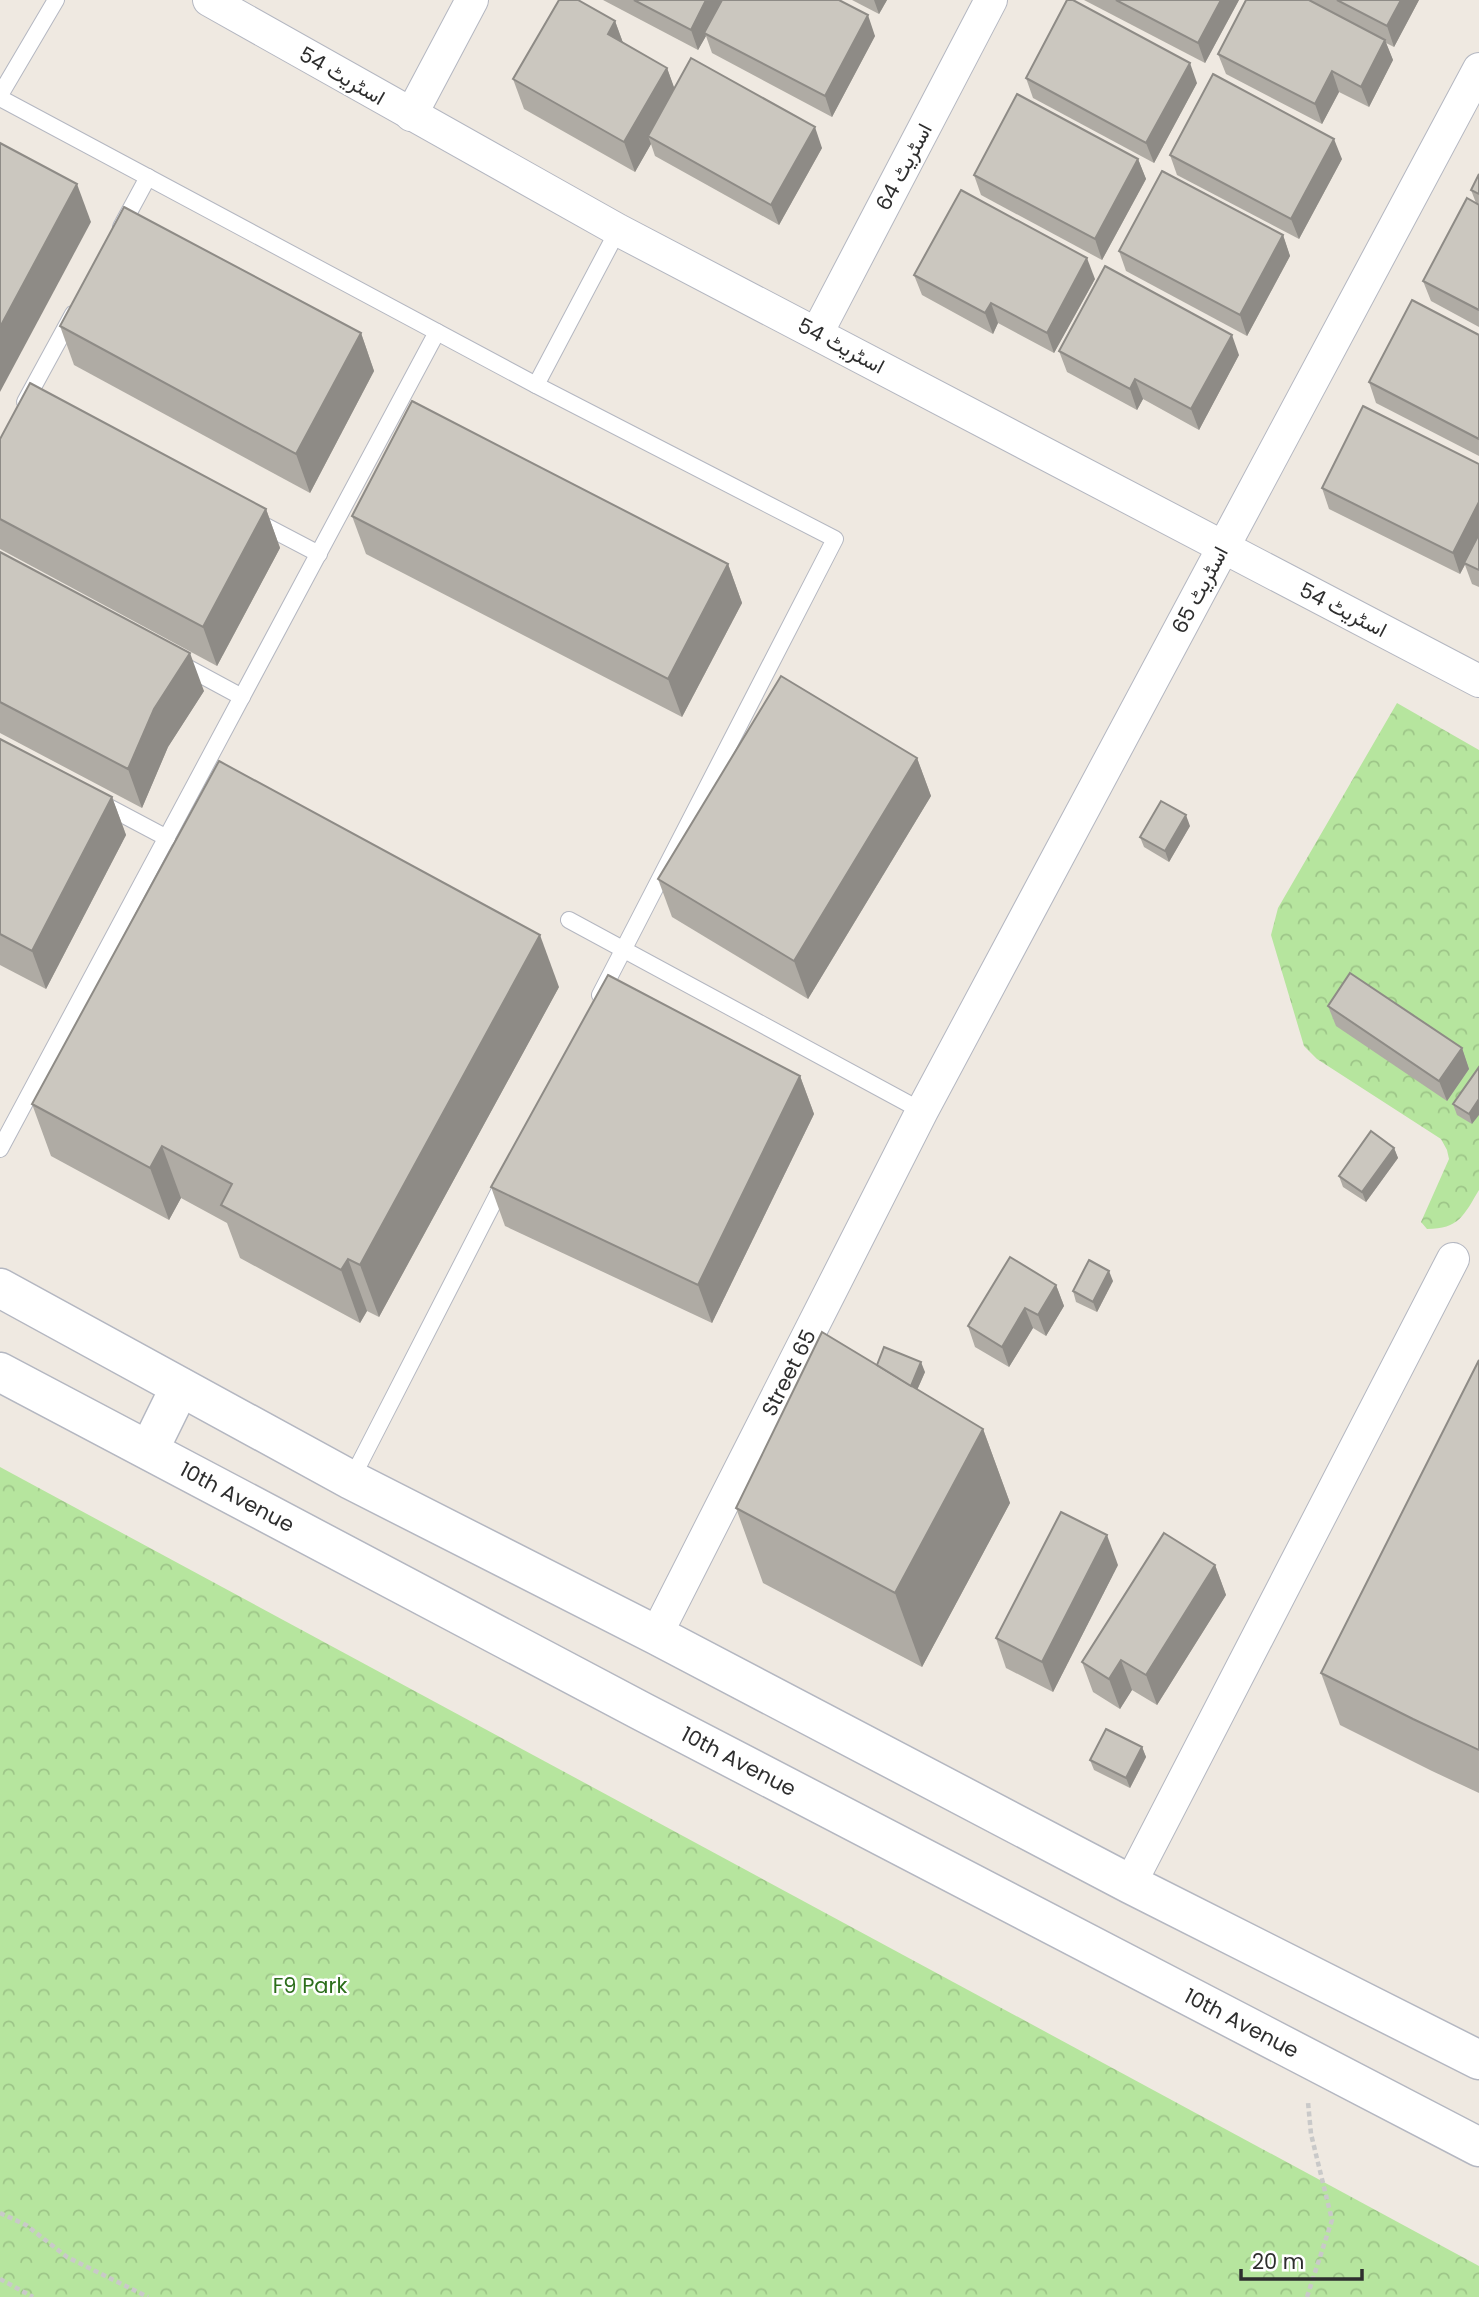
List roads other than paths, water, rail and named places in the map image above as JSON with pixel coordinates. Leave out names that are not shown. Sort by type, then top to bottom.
[{"type":"main road","points":[[0,1288],[351,1480],[656,1634],[1130,1884],[1479,2060]]},
{"type":"main road","name":"10th Avenue","points":[[0,1371],[643,1712],[1479,2147]]},
{"type":"main road","points":[[149,1450],[180,1387]]},
{"type":"street","name":"اسٹریٹ 54","points":[[209,0],[618,230],[1479,681]]},
{"type":"street","points":[[411,115],[472,0]]},
{"type":"street","name":"اسٹریٹ 64","points":[[817,333],[991,0]]},
{"type":"street","name":"اسٹریٹ 65","points":[[922,1111],[1479,69]]},
{"type":"street","name":"Street 65","points":[[656,1634],[922,1111]]},
{"type":"street","points":[[1130,1884],[1453,1259]]},
{"type":"lane","points":[[56,0],[0,96],[536,385],[835,539],[589,1015]]},
{"type":"lane","points":[[115,238],[148,177]]},
{"type":"lane","points":[[536,385],[618,230]]},
{"type":"lane","points":[[17,417],[34,400],[81,299]]},
{"type":"lane","points":[[0,1149],[437,332]]},
{"type":"lane","points":[[246,515],[318,554]]},
{"type":"lane","points":[[169,658],[242,697]]},
{"type":"lane","points":[[83,794],[167,838]]},
{"type":"lane","points":[[569,920],[922,1111]]},
{"type":"lane","points":[[351,1480],[514,1162]]},
{"type":"park label","name":"F9 Park","points":[[310,1986]]}]
